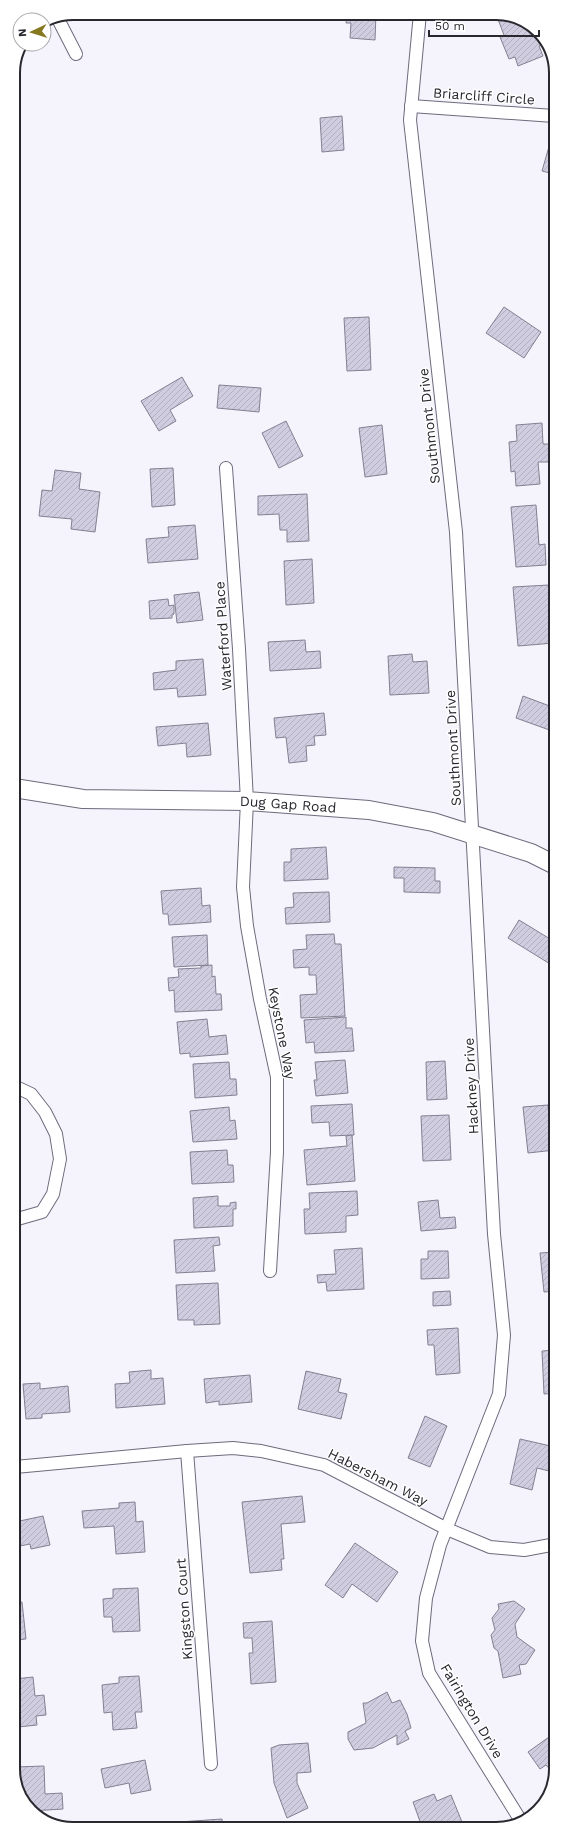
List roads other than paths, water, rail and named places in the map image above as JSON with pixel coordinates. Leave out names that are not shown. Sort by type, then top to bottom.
[{"type":"street","name":"Southmont Drive","points":[[419,20],[410,120],[456,532],[473,836]]},
{"type":"street","points":[[60,22],[76,54]]},
{"type":"street","name":"Briarcliff Circle","points":[[411,106],[549,116]]},
{"type":"street","name":"Waterford Place","points":[[226,468],[239,649],[247,801]]},
{"type":"street","name":"Dug Gap Road","points":[[20,789],[83,799],[247,801],[369,810],[433,822],[473,836],[531,853],[549,862]]},
{"type":"street","name":"Keystone Way","points":[[247,801],[243,887],[247,926],[260,1000],[277,1077],[277,1152],[270,1272]]},
{"type":"street","name":"Hackney Drive","points":[[473,836],[494,1234],[504,1334]]},
{"type":"street","points":[[20,1089],[31,1094],[45,1112],[56,1134],[60,1159],[53,1194],[42,1212],[20,1218]]},
{"type":"street","name":"Fairington Drive","points":[[504,1334],[499,1394],[440,1545],[426,1598],[422,1641],[429,1673],[518,1817]]},
{"type":"street","name":"Habersham Way","points":[[20,1467],[233,1448],[261,1451],[324,1465],[446,1529],[490,1547],[524,1550],[549,1545]]},
{"type":"street","name":"Kingston Court","points":[[187,1451],[211,1764]]}]
